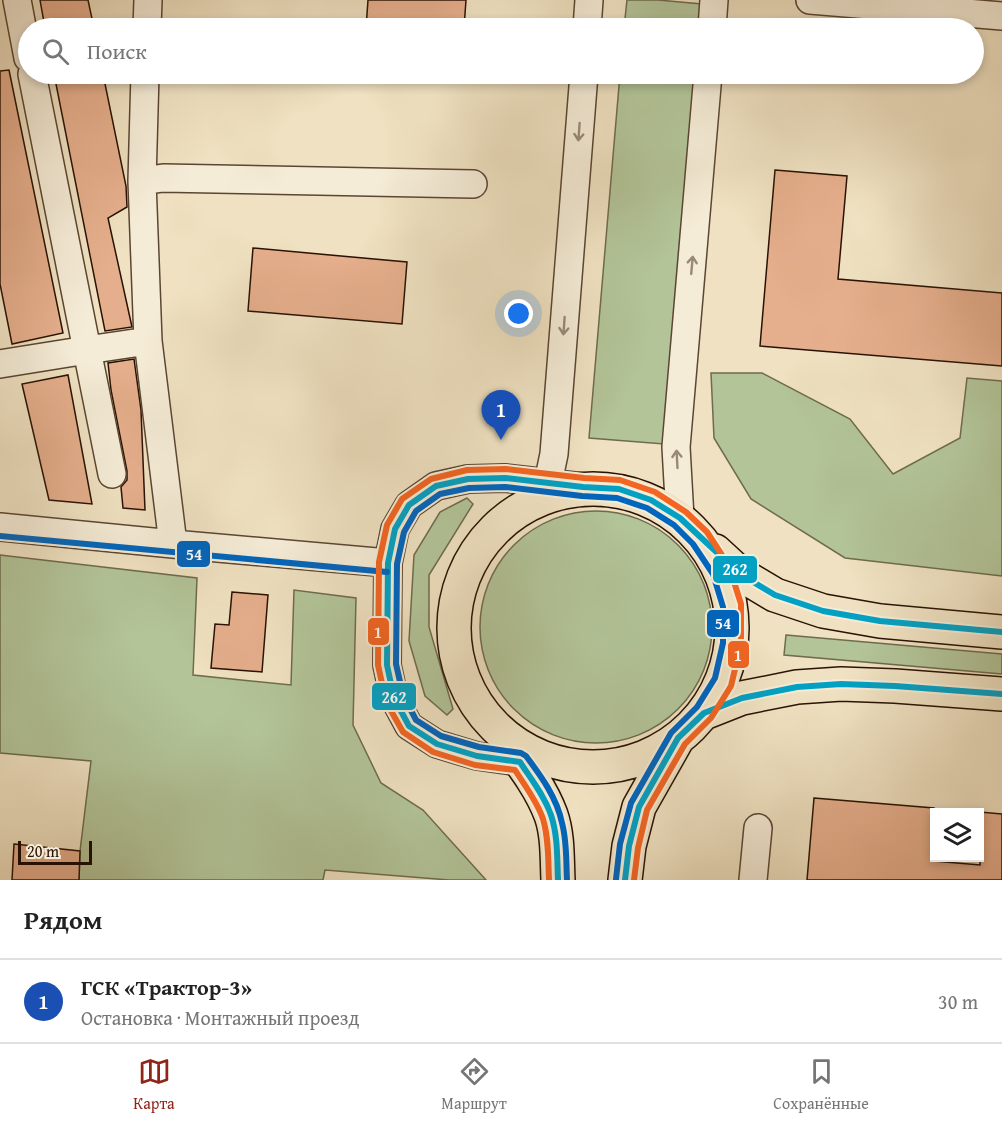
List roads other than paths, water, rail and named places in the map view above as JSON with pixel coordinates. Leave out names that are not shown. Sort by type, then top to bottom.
[{"type":"main road","points":[[558,880],[557,844],[551,816],[541,793],[500,733],[480,711],[465,682],[455,645],[455,607],[466,569],[487,537],[545,490],[583,487],[619,489],[651,500],[690,528],[740,574],[775,595],[823,611],[880,621],[1002,632]]},
{"type":"main road","points":[[500,733],[527,753],[559,763],[614,766],[648,756],[678,738],[704,713],[723,681],[732,644],[732,606],[721,570],[690,528]]},
{"type":"main road","points":[[704,713],[742,698],[796,687],[841,684],[1002,694]]},
{"type":"main road","points":[[625,880],[629,846],[639,807],[678,738]]},
{"type":"street","points":[[17,0],[20,18]]},
{"type":"street","points":[[147,18],[148,0]]},
{"type":"street","points":[[588,18],[589,0]]},
{"type":"street","points":[[713,18],[714,0]]},
{"type":"street","points":[[810,0],[1002,16]]},
{"type":"street","points":[[34,84],[112,474]]},
{"type":"street","points":[[146,84],[142,181],[148,341],[173,544]]},
{"type":"street","points":[[559,763],[520,762],[477,756],[437,744],[409,726],[394,698],[387,665],[388,563],[395,529],[409,505],[436,486],[468,479],[505,478],[545,490],[554,454],[583,84]]},
{"type":"street","points":[[690,528],[676,447],[707,84]]},
{"type":"street","points":[[142,181],[163,178],[473,184]]},
{"type":"street","points":[[0,364],[148,341]]},
{"type":"street","points":[[0,527],[388,563]]},
{"type":"street","points":[[753,880],[758,828]]},
{"type":"place","name":"ГСК «Трактор-3»","points":[[501,440]]}]
